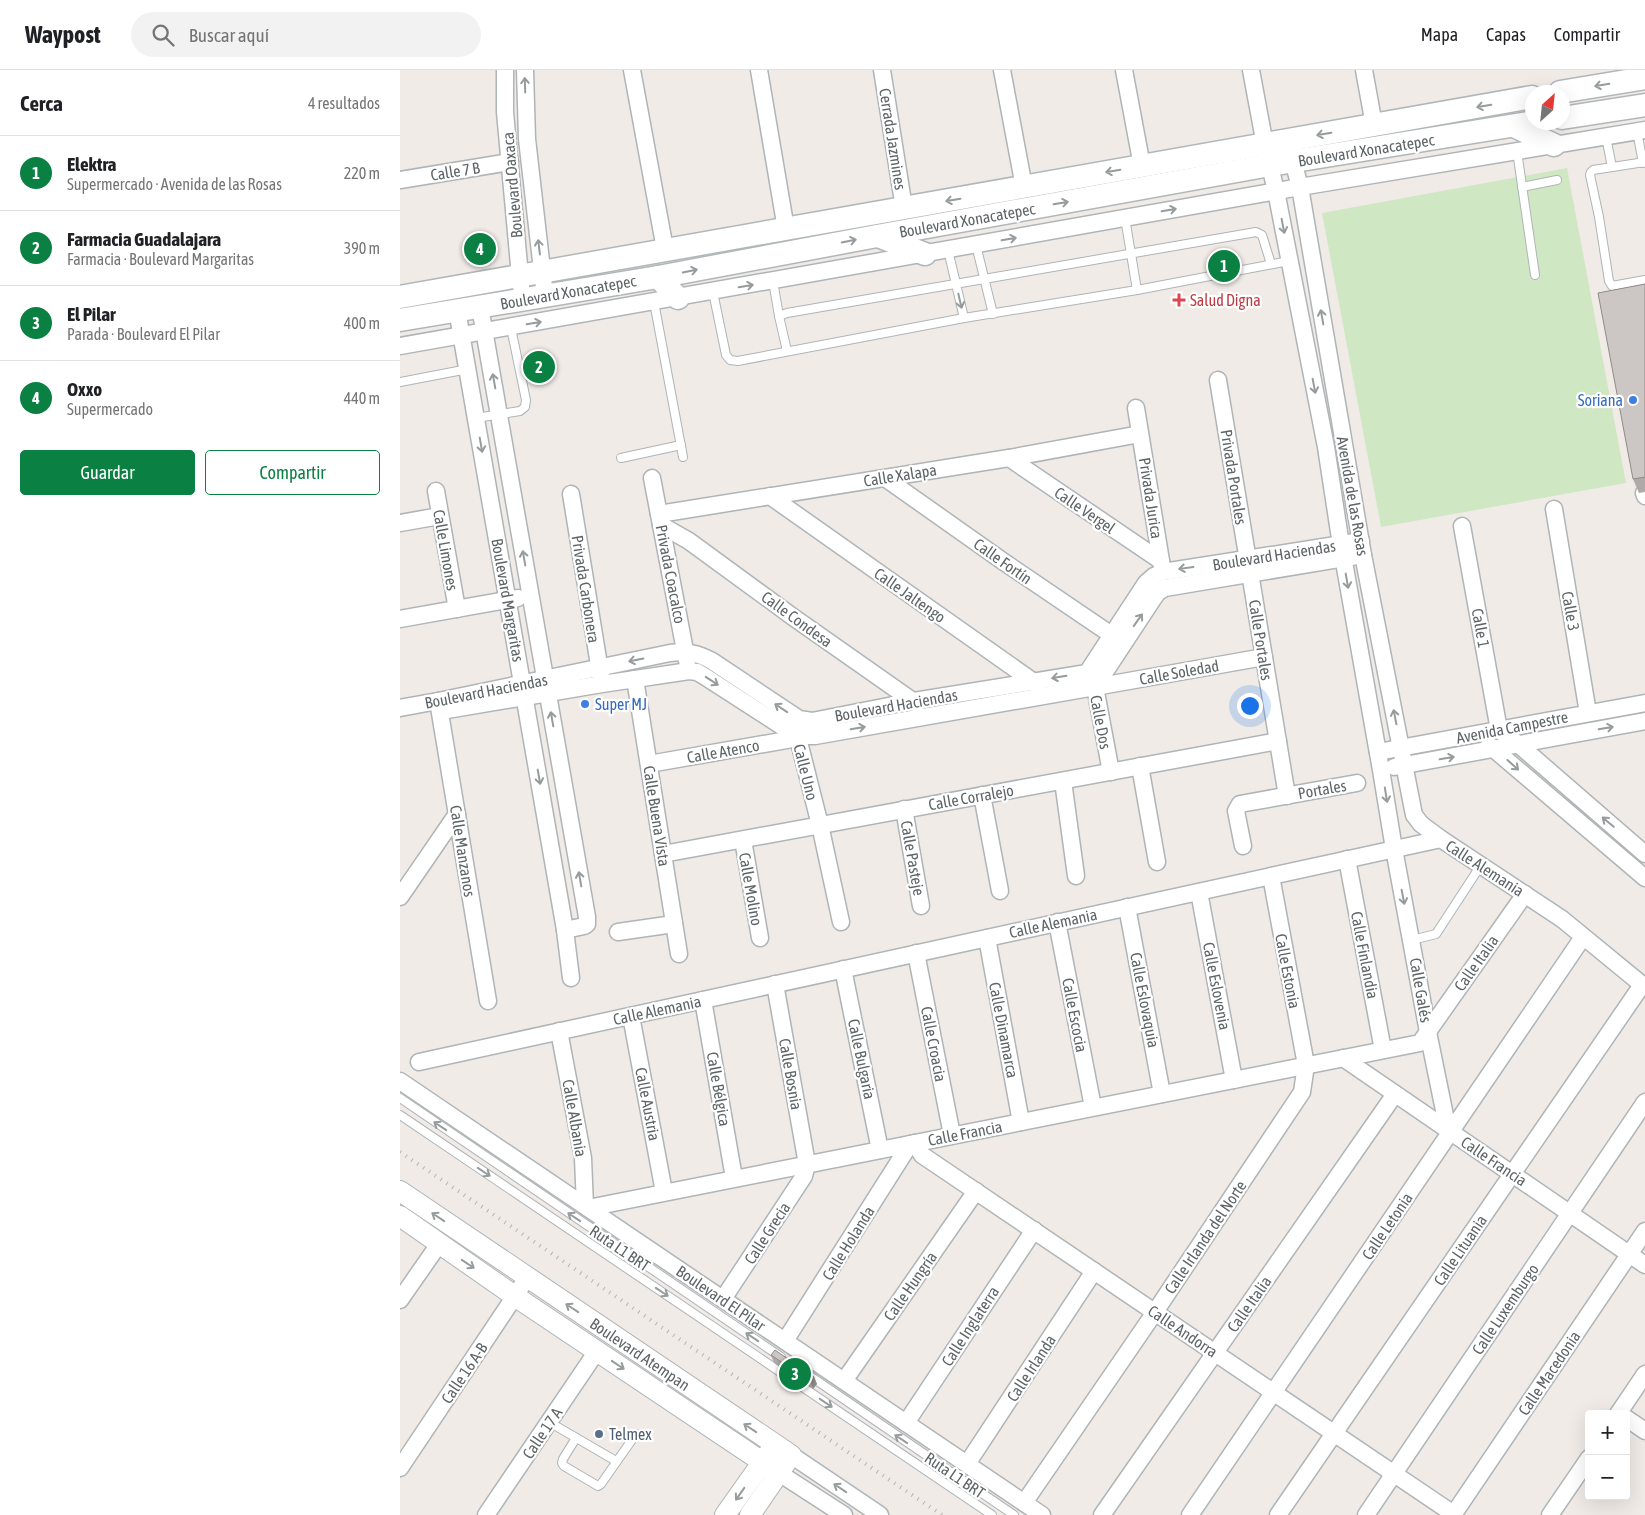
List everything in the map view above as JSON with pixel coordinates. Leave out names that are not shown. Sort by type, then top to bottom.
[{"type":"main road","points":[[1570,90],[1645,78]]},
{"type":"main road","name":"Boulevard Xonacatepec","points":[[1290,151],[1374,125],[1525,98]]},
{"type":"main road","points":[[1570,117],[1645,105]]},
{"type":"main road","name":"Boulevard Xonacatepec","points":[[400,320],[658,277],[877,236],[1267,155],[1524,124]]},
{"type":"main road","points":[[1524,124],[1554,145]]},
{"type":"main road","name":"Boulevard Xonacatepec","points":[[400,297],[1142,166],[1267,155]]},
{"type":"main road","points":[[877,236],[926,254]]},
{"type":"main road","points":[[658,277],[678,298]]},
{"type":"street","name":"Boulevard Oaxaca","points":[[504,70],[505,112],[519,276],[523,300]]},
{"type":"street","name":"Boulevard Oaxaca","points":[[525,70],[527,139],[545,296]]},
{"type":"street","points":[[632,70],[665,249]]},
{"type":"street","points":[[759,70],[786,229]]},
{"type":"street","name":"Cerrada Jazmines","points":[[882,70],[904,208]]},
{"type":"street","points":[[1002,70],[1024,187]]},
{"type":"street","points":[[1124,70],[1142,166]]},
{"type":"street","name":"Avenida de las Rosas","points":[[1251,70],[1326,447],[1342,552],[1382,770],[1394,849]]},
{"type":"street","points":[[1364,70],[1374,125]]},
{"type":"street","points":[[400,346],[511,328],[1276,191],[1641,131]]},
{"type":"street","name":"Avenida de las Rosas","points":[[1290,151],[1300,187],[1362,548],[1414,816],[1421,824],[1441,839]]},
{"type":"street","name":"Calle 7 B","points":[[400,180],[510,162]]},
{"type":"street","name":"Boulevard Margaritas","points":[[480,307],[486,332],[587,917],[584,926],[565,930]]},
{"type":"street","name":"Boulevard Margaritas","points":[[457,310],[565,930],[571,978]]},
{"type":"street","name":"Privada Portales","points":[[1218,380],[1249,566]]},
{"type":"street","name":"Privada Jurica","points":[[1136,408],[1163,574]]},
{"type":"street","name":"Calle Xalapa","points":[[660,519],[770,496],[1009,458],[1140,434]]},
{"type":"street","name":"Calle Vergel","points":[[1009,458],[1163,574]]},
{"type":"street","name":"Privada Coacalco","points":[[652,478],[689,671]]},
{"type":"street","name":"Calle Fortín","points":[[885,478],[1117,639]]},
{"type":"street","name":"Calle Limones","points":[[436,491],[456,605]]},
{"type":"street","name":"Privada Carbonera","points":[[571,494],[601,676]]},
{"type":"street","name":"Calle Jaltengo","points":[[770,496],[1051,694]]},
{"type":"street","name":"Calle 3","points":[[1554,509],[1588,713]]},
{"type":"street","points":[[400,523],[440,516]]},
{"type":"street","name":"Calle Condesa","points":[[660,519],[931,715]]},
{"type":"street","name":"Calle 1","points":[[1462,526],[1499,730]]},
{"type":"street","name":"Boulevard Haciendas","points":[[1163,574],[1249,566],[1362,548]]},
{"type":"street","name":"Calle Portales","points":[[1249,566],[1287,796]]},
{"type":"street","points":[[1091,680],[1117,639],[1158,592],[1163,574]]},
{"type":"street","points":[[400,619],[456,605],[530,591]]},
{"type":"street","points":[[400,610],[456,605]]},
{"type":"street","name":"Boulevard Haciendas","points":[[400,718],[439,706],[601,676],[685,652],[701,655],[780,708],[799,719],[812,721],[1032,681],[1091,680]]},
{"type":"street","name":"Calle Soledad","points":[[1091,680],[1264,657]]},
{"type":"street","points":[[689,671],[697,672],[704,676],[797,737]]},
{"type":"street","name":"Boulevard Haciendas","points":[[601,676],[635,679],[689,671]]},
{"type":"street","name":"Calle Buena Vista","points":[[635,679],[679,954]]},
{"type":"street","name":"Boulevard Haciendas","points":[[797,737],[815,736],[1051,694],[1091,680]]},
{"type":"street","name":"Calle Dos","points":[[1091,680],[1112,772]]},
{"type":"street","name":"Avenida Campestre","points":[[1378,752],[1645,702]]},
{"type":"street","name":"Boulevard Haciendas","points":[[400,708],[439,706]]},
{"type":"street","name":"Calle Manzanos","points":[[439,706],[488,1001]]},
{"type":"street","name":"Calle Uno","points":[[799,719],[797,737],[820,825],[841,922]]},
{"type":"street","name":"Avenida Campestre","points":[[1382,770],[1645,721]]},
{"type":"street","points":[[1499,730],[1518,744],[1645,854]]},
{"type":"street","points":[[1476,734],[1645,878]]},
{"type":"street","name":"Calle Atenco","points":[[649,764],[797,737]]},
{"type":"street","name":"Calle Corralejo","points":[[663,854],[1278,741]]},
{"type":"street","points":[[1140,766],[1157,862]]},
{"type":"street","points":[[1063,781],[1076,876]]},
{"type":"street","name":"Portales","points":[[1243,846],[1236,812],[1240,804],[1357,783]]},
{"type":"street","points":[[1548,797],[1562,783]]},
{"type":"street","points":[[982,795],[1000,891]]},
{"type":"street","name":"Calle Pasteje","points":[[904,809],[921,906]]},
{"type":"street","points":[[400,897],[457,814]]},
{"type":"street","name":"Calle Alemania","points":[[418,1062],[1441,839],[1562,919],[1644,986]]},
{"type":"street","name":"Calle Molino","points":[[743,840],[760,938]]},
{"type":"street","name":"Calle Galés","points":[[1394,849],[1428,1032],[1449,1131]]},
{"type":"street","name":"Calle Finlandia","points":[[1347,859],[1383,1050]]},
{"type":"street","name":"Calle Estonia","points":[[1271,876],[1306,1066]]},
{"type":"street","name":"Calle Eslovenia","points":[[1199,892],[1234,1080]]},
{"type":"street","name":"Calle Italia","points":[[1428,1032],[1525,894]]},
{"type":"street","name":"Calle Eslovaquia","points":[[1127,907],[1162,1094]]},
{"type":"street","name":"Calle Escocia","points":[[1057,922],[1093,1108]]},
{"type":"street","points":[[618,932],[674,924]]},
{"type":"street","name":"Calle Letonia","points":[[1190,1515],[1449,1131],[1583,937]]},
{"type":"street","name":"Calle Dinamarca","points":[[987,938],[1021,1122]]},
{"type":"street","name":"Calle Croacia","points":[[916,953],[952,1136]]},
{"type":"street","name":"Calle Bulgaria","points":[[843,969],[880,1150]]},
{"type":"street","name":"Calle Bosnia","points":[[774,984],[806,1164]]},
{"type":"street","name":"Calle Lituania","points":[[1278,1515],[1512,1174],[1644,986]]},
{"type":"street","name":"Calle Bélgica","points":[[703,1000],[734,1178]]},
{"type":"street","name":"Calle Austria","points":[[631,1016],[664,1192]]},
{"type":"street","name":"Calle Albania","points":[[559,1031],[583,1158],[586,1207]]},
{"type":"street","name":"Calle Francia","points":[[586,1207],[1420,1043],[1428,1032]]},
{"type":"street","name":"Calle Francia","points":[[1343,1058],[1645,1265]]},
{"type":"street","name":"Calle Irlanda del Norte","points":[[1019,1509],[1155,1312],[1302,1092],[1306,1066]]},
{"type":"street","name":"Boulevard El Pilar","points":[[400,1081],[967,1464],[1019,1509],[1042,1515]]},
{"type":"street","name":"Calle Italia","points":[[1102,1515],[1395,1094]]},
{"type":"street","name":"Calle Luxemburgo","points":[[1366,1515],[1645,1102]]},
{"type":"street","name":"Calle Andorra","points":[[913,1143],[922,1155],[1454,1515]]},
{"type":"street","name":"Calle Holanda","points":[[786,1341],[913,1143]]},
{"type":"street","name":"Calle Grecia","points":[[723,1299],[804,1176],[806,1164]]},
{"type":"street","name":"Boulevard Atempan","points":[[400,1191],[880,1515]]},
{"type":"street","name":"Calle Hungría","points":[[844,1381],[976,1191]]},
{"type":"street","name":"Boulevard Atempan","points":[[400,1216],[516,1297],[844,1515]]},
{"type":"street","name":"Calle Inglaterra","points":[[906,1423],[1034,1230]]},
{"type":"street","name":"Calle Macedonia","points":[[1454,1515],[1645,1231]]},
{"type":"street","points":[[400,1300],[439,1244]]},
{"type":"street","name":"Calle Irlanda","points":[[967,1464],[1094,1271]]},
{"type":"street","name":"Calle 16 A-B","points":[[400,1468],[527,1278]]},
{"type":"street","name":"Calle 17 A","points":[[486,1515],[597,1351]]},
{"type":"street","points":[[1624,1410],[1645,1374]]},
{"type":"street","points":[[1630,1421],[1645,1431]]},
{"type":"street","points":[[725,1515],[763,1461],[783,1450]]},
{"type":"street","points":[[750,1515],[779,1473],[783,1450]]},
{"type":"street","points":[[1550,1515],[1585,1464]]},
{"type":"lane","points":[[1641,131],[1644,162],[1594,170],[1590,175],[1609,281],[1612,286],[1618,286],[1645,280]]},
{"type":"lane","points":[[1606,136],[1612,167]]},
{"type":"lane","points":[[1517,151],[1535,274]]},
{"type":"lane","points":[[1522,188],[1558,180]]},
{"type":"lane","points":[[1125,218],[1137,290]]},
{"type":"lane","points":[[779,316],[1256,232],[1262,235],[1271,264]]},
{"type":"lane","points":[[976,245],[993,314]]},
{"type":"lane","points":[[948,250],[964,318]]},
{"type":"lane","points":[[713,292],[726,355],[730,360],[738,361],[964,318],[1137,290],[1289,261]]},
{"type":"lane","points":[[773,281],[787,351]]},
{"type":"lane","points":[[654,302],[683,457]]},
{"type":"lane","points":[[476,418],[520,411],[525,407],[526,400],[511,328]]},
{"type":"lane","points":[[400,382],[468,369]]},
{"type":"lane","points":[[621,458],[681,445]]},
{"type":"lane","points":[[1412,940],[1436,934],[1481,865]]},
{"type":"lane","name":"Ruta L1 BRT","points":[[400,1098],[789,1362]]},
{"type":"lane","name":"Ruta L1 BRT","points":[[400,1116],[992,1515]]},
{"type":"lane","name":"Ruta L1 BRT","points":[[797,1368],[1019,1509]]},
{"type":"lane","points":[[549,1422],[616,1462]]},
{"type":"lane","points":[[576,1438],[562,1463],[598,1486],[636,1434]]},
{"type":"green space","points":[[1567,168],[1626,483],[1381,527],[1322,213]]},
{"type":"building","name":"Soriana","points":[[1645,284],[1645,477],[1633,479],[1598,293]]},
{"type":"building","points":[[775,1350],[814,1377],[811,1382],[771,1355]]},
{"type":"railway","points":[[400,1152],[942,1515]]},
{"type":"place","name":"Oxxo","points":[[480,249]]},
{"type":"place","name":"Elektra","points":[[1224,266]]},
{"type":"place","name":"Salud Digna","points":[[1179,300]]},
{"type":"place","name":"Farmacia Guadalajara","points":[[539,367]]},
{"type":"place","name":"Soriana","points":[[1633,400]]},
{"type":"place","name":"Super MJ","points":[[585,704]]},
{"type":"place","name":"El Pilar","points":[[795,1374]]},
{"type":"place","name":"Telmex","points":[[599,1434]]}]
